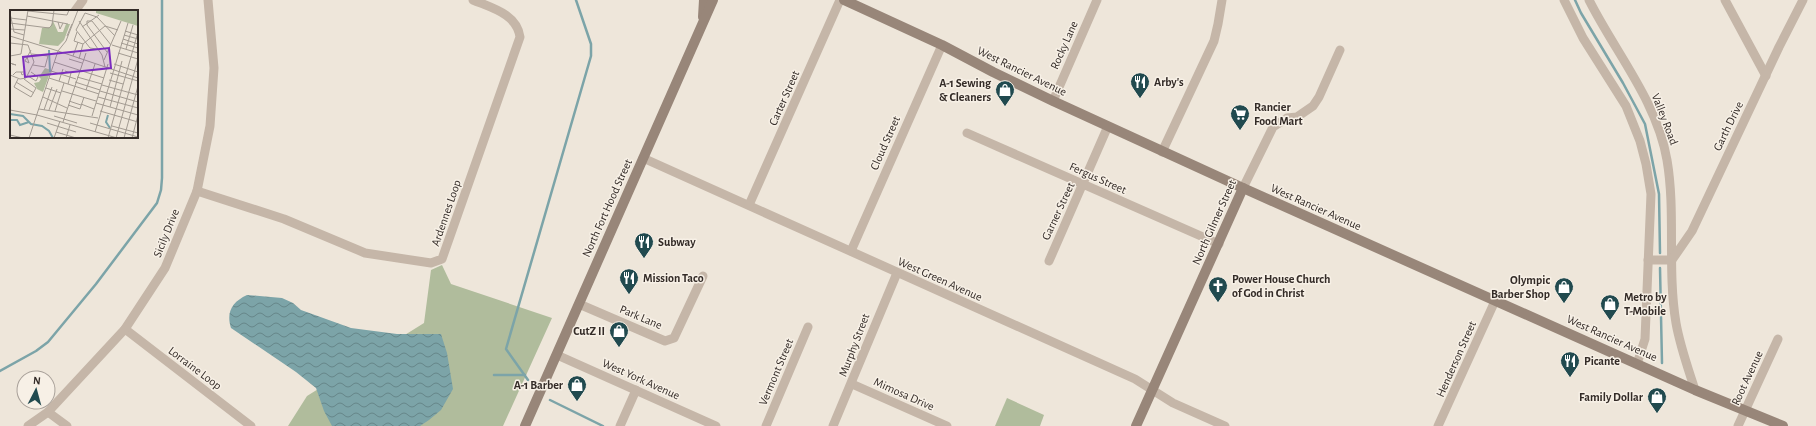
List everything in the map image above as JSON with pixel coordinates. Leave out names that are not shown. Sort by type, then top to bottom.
[{"type":"main road","points":[[703,21],[704,0]]},
{"type":"main road","name":"North Fort Hood Street","points":[[525,426],[713,0]]},
{"type":"main road","name":"West Rancier Avenue","points":[[844,0],[942,45],[993,72],[1162,152],[1695,390],[1746,409],[1782,426]]},
{"type":"main road","name":"North Gilmer Street","points":[[1136,426],[1243,188]]},
{"type":"street","points":[[77,10],[83,0]]},
{"type":"street","name":"Sicily Drive","points":[[28,426],[48,412],[125,329],[165,268],[197,191],[210,126],[214,68],[208,0]]},
{"type":"street","name":"Ardennes Loop","points":[[197,191],[284,219],[365,253],[431,263],[442,259],[520,36],[519,28],[507,15],[473,0]]},
{"type":"street","name":"Carter Street","points":[[749,205],[840,0]]},
{"type":"street","name":"Rocky Lane","points":[[1053,101],[1097,0]]},
{"type":"street","points":[[1162,152],[1214,41],[1222,0]]},
{"type":"street","points":[[1564,0],[1583,38],[1626,106],[1640,141],[1651,194],[1645,339],[1637,364]]},
{"type":"street","name":"Valley Road","points":[[1589,0],[1642,94],[1660,132],[1667,160],[1672,260]]},
{"type":"street","points":[[1725,0],[1766,76]]},
{"type":"street","name":"Garth Drive","points":[[1672,260],[1692,231],[1803,0]]},
{"type":"street","name":"Cloud Street","points":[[851,251],[942,45]]},
{"type":"street","name":"North Gilmer Street","points":[[1243,188],[1273,127],[1287,118],[1297,117],[1313,106],[1319,97],[1340,50]]},
{"type":"street","name":"Garner Street","points":[[1049,261],[1108,126]]},
{"type":"street","name":"Fergus Street","points":[[967,133],[1219,244]]},
{"type":"street","name":"West Green Avenue","points":[[643,158],[1135,379],[1173,403],[1225,426]]},
{"type":"street","points":[[1648,260],[1672,260],[1676,322],[1681,349],[1695,390]]},
{"type":"street","name":"Murphy Street","points":[[833,426],[852,384],[868,340],[897,273]]},
{"type":"street","name":"Park Lane","points":[[579,304],[651,335],[669,341],[674,338],[703,276]]},
{"type":"street","name":"Henderson Street","points":[[1438,426],[1495,301]]},
{"type":"street","name":"Vermont Street","points":[[766,426],[808,327]]},
{"type":"street","name":"Lorraine Loop","points":[[125,329],[251,426]]},
{"type":"street","name":"Root Avenue","points":[[1738,426],[1778,339]]},
{"type":"street","name":"West York Avenue","points":[[557,354],[716,426]]},
{"type":"street","name":"Mimosa Drive","points":[[852,384],[947,426]]},
{"type":"street","points":[[620,426],[636,390]]},
{"type":"street","points":[[48,412],[67,426]]},
{"type":"street","points":[[692,426],[696,417]]},
{"type":"green space","points":[[442,265],[451,284],[552,318],[503,426],[288,426],[307,396],[424,323],[431,270]]},
{"type":"green space","points":[[1007,398],[1044,415],[1040,426],[995,426]]},
{"type":"water","points":[[247,295],[282,298],[293,303],[301,310],[351,328],[397,334],[441,334],[447,353],[453,389],[441,410],[420,426],[332,426],[324,411],[316,388],[296,372],[231,328],[229,317],[230,312],[237,301]]},
{"type":"waterway","points":[[0,371],[36,351],[48,342],[96,284],[157,203],[161,190],[162,178],[162,0]]},
{"type":"waterway","points":[[528,380],[506,349],[591,56],[591,44],[576,0]]},
{"type":"waterway","points":[[1575,0],[1645,124],[1659,194],[1660,253]]},
{"type":"waterway","points":[[1660,268],[1662,363]]},
{"type":"waterway","points":[[494,375],[525,375]]},
{"type":"waterway","points":[[550,400],[603,426]]},
{"type":"place","name":"Arby's","points":[[1140,99]]},
{"type":"place","name":"A-1 Sewing & Cleaners","points":[[1005,107]]},
{"type":"place","name":"Rancier Food Mart","points":[[1240,131]]},
{"type":"place","name":"Subway","points":[[644,259]]},
{"type":"place","name":"Mission Taco","points":[[629,295]]},
{"type":"place","name":"Power House Church of God in Christ","points":[[1218,303]]},
{"type":"place","name":"Olympic Barber Shop","points":[[1564,304]]},
{"type":"place","name":"Metro by T-Mobile","points":[[1610,321]]},
{"type":"place","name":"CutZ II","points":[[619,348]]},
{"type":"place","name":"Picante","points":[[1570,378]]},
{"type":"place","name":"A-1 Barber","points":[[577,402]]},
{"type":"place","name":"Family Dollar","points":[[1657,414]]}]
